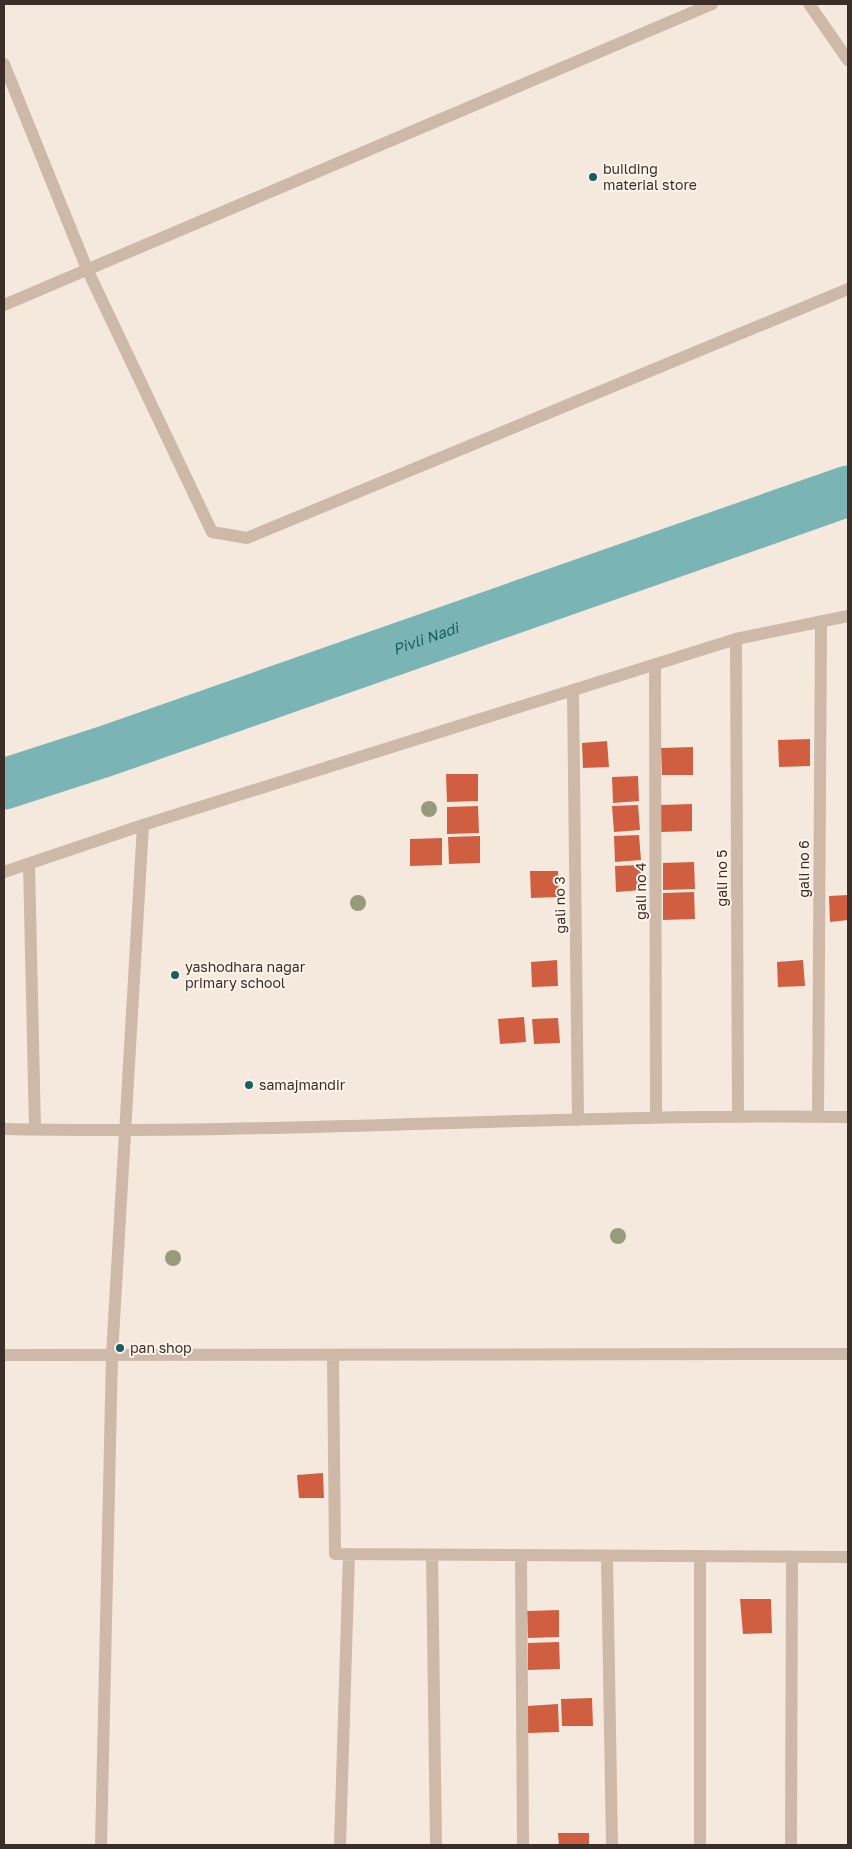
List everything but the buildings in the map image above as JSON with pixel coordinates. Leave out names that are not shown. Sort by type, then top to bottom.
[{"type":"street","points":[[4,305],[712,4]]},
{"type":"street","points":[[809,4],[848,60]]},
{"type":"street","points":[[4,64],[87,269],[212,532],[247,538],[848,289]]},
{"type":"street","points":[[4,872],[143,824],[736,639],[848,616]]},
{"type":"street","name":"gali no 6","points":[[818,1116],[821,621]]},
{"type":"street","name":"gali no 5","points":[[736,639],[738,1116]]},
{"type":"street","name":"gali no 4","points":[[656,664],[656,1117]]},
{"type":"street","name":"gali no 3","points":[[573,690],[578,1120]]},
{"type":"street","points":[[101,1845],[112,1355],[143,824]]},
{"type":"street","points":[[29,864],[35,1129]]},
{"type":"street","points":[[4,1129],[126,1131],[656,1117],[848,1117]]},
{"type":"street","points":[[4,1355],[848,1354]]},
{"type":"street","points":[[333,1355],[334,1554],[848,1558]]},
{"type":"street","points":[[340,1845],[349,1554]]},
{"type":"street","points":[[432,1555],[436,1845]]},
{"type":"street","points":[[521,1555],[523,1845]]},
{"type":"street","points":[[607,1556],[612,1845]]},
{"type":"street","points":[[700,1557],[700,1845]]},
{"type":"street","points":[[791,1845],[792,1557]]},
{"type":"waterway","name":"Pivli Nadi","points":[[4,784],[106,751],[848,491]]},
{"type":"place","name":"building material store","points":[[593,177]]},
{"type":"place","name":"yashodhara nagar primary school","points":[[175,975]]},
{"type":"place","name":"samajmandir","points":[[249,1085]]},
{"type":"place","name":"pan shop","points":[[120,1348]]}]
